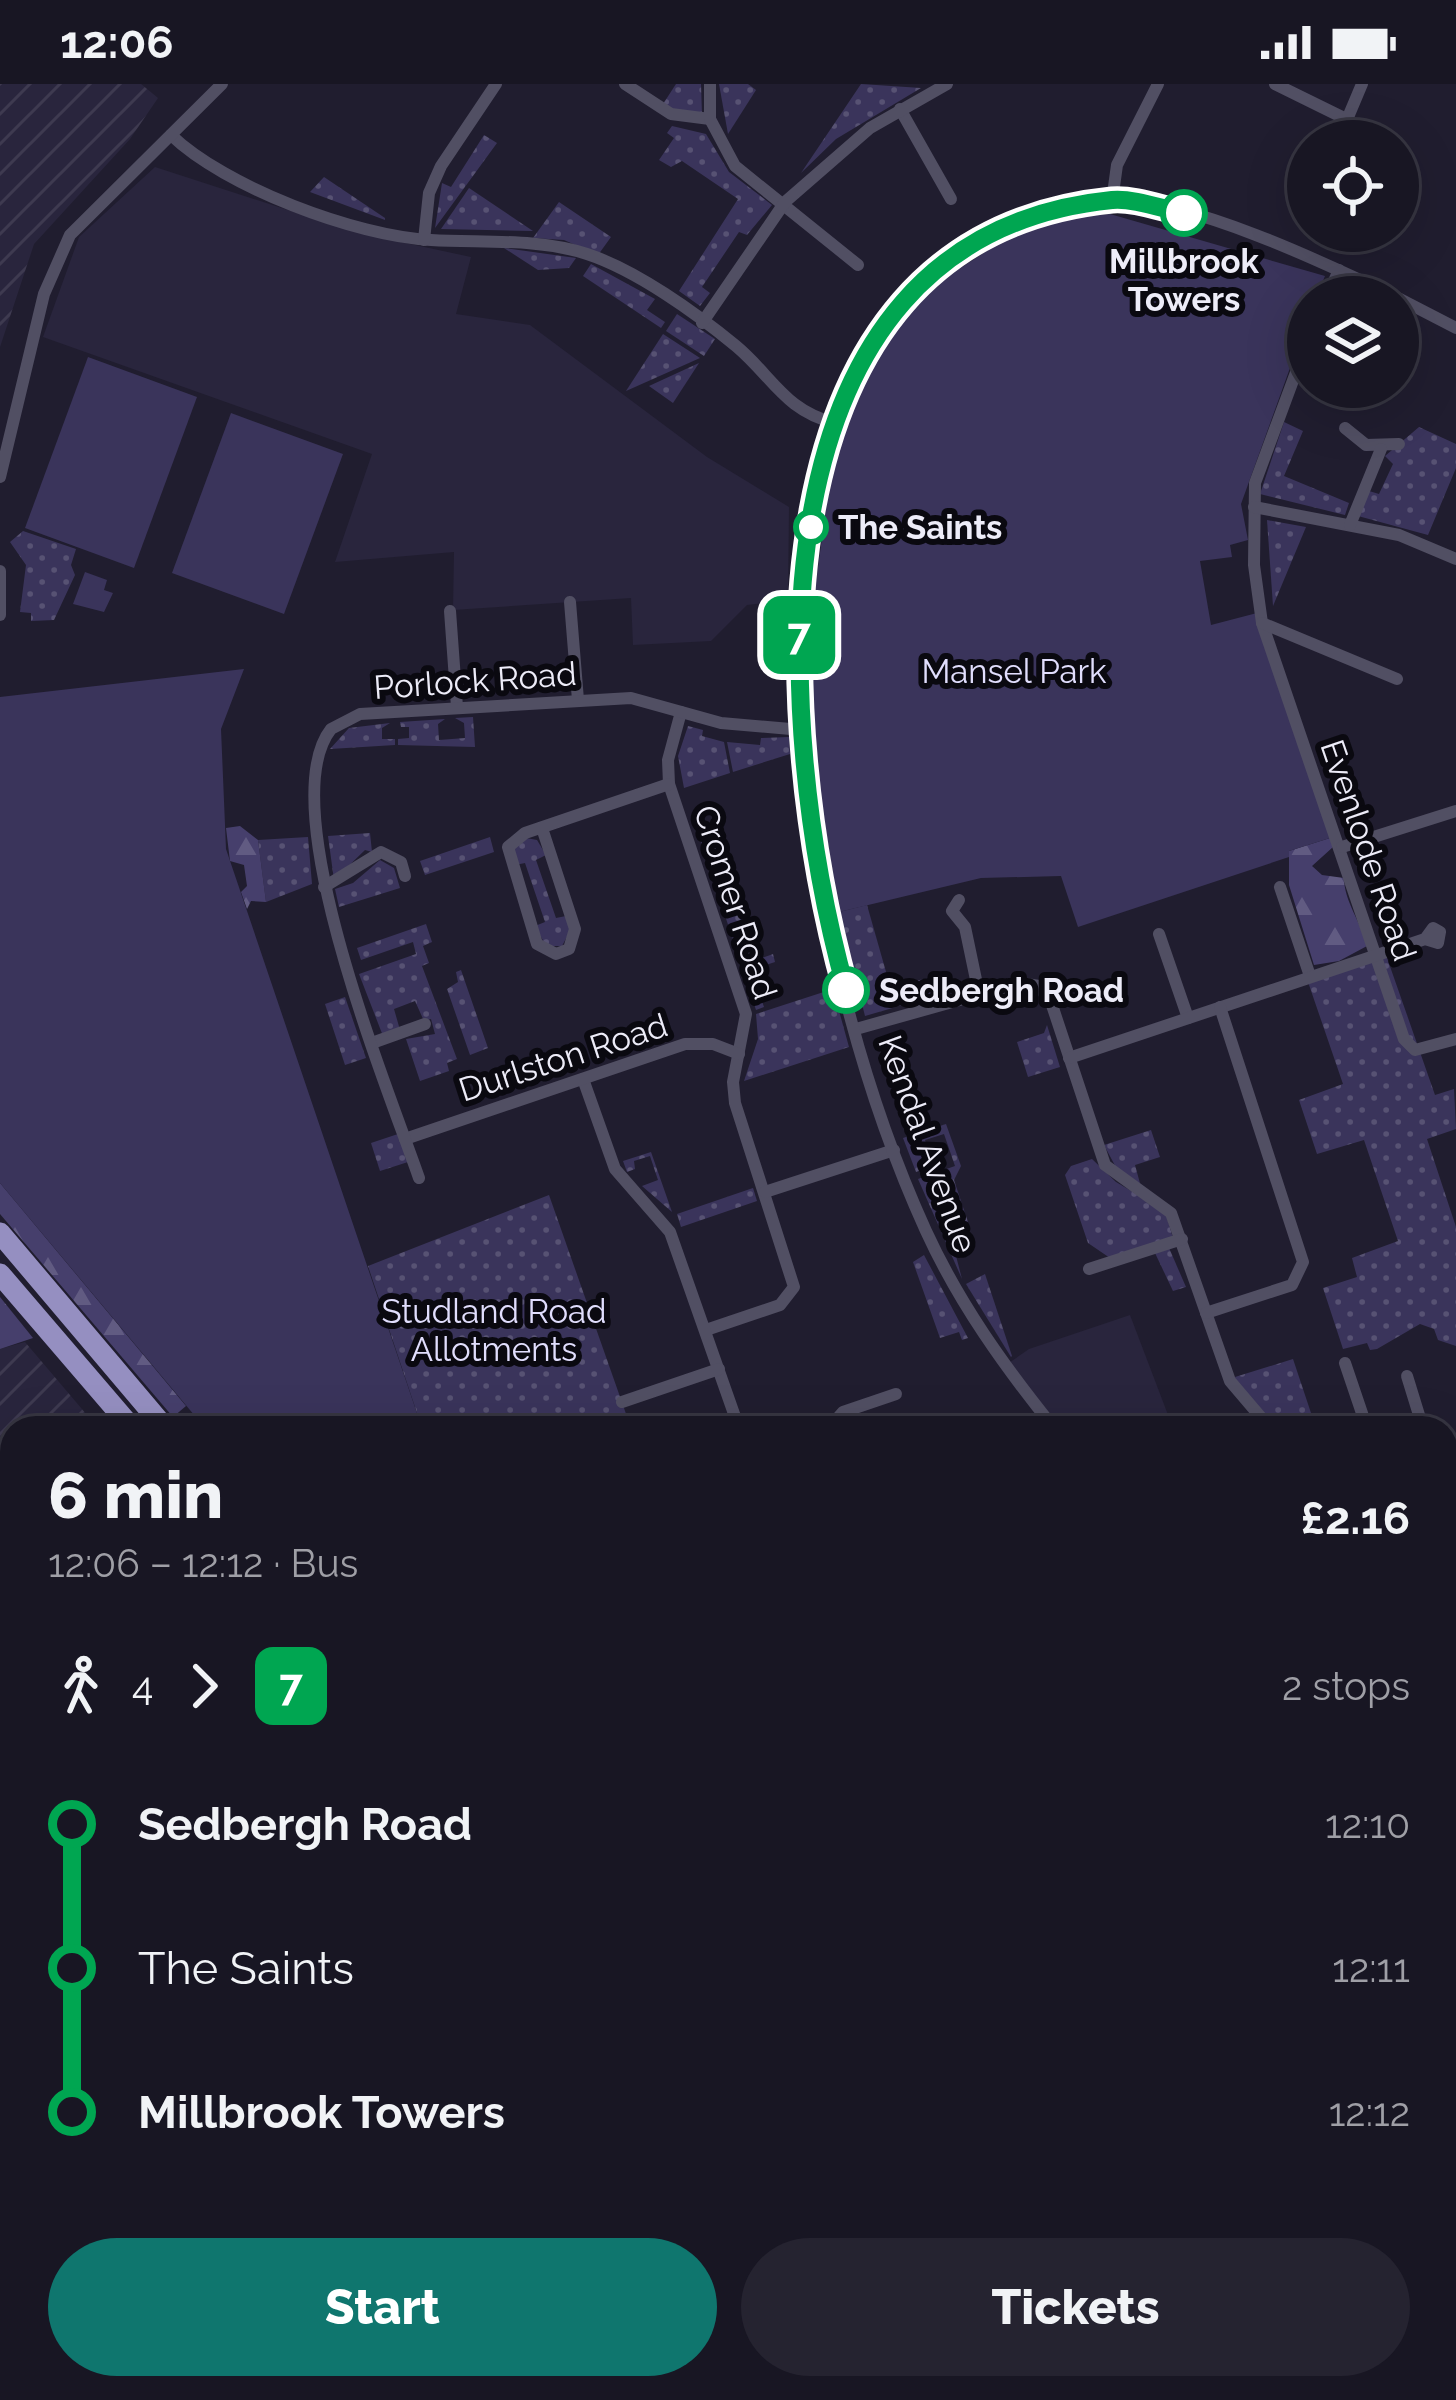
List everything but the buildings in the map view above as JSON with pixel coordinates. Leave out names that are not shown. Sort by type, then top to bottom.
[{"type":"highway","points":[[0,1233],[154,1416]]},
{"type":"highway","points":[[0,1274],[122,1416]]},
{"type":"street","points":[[0,478],[20,378],[58,257],[87,215],[222,84]]},
{"type":"street","points":[[424,240],[429,193],[441,166],[496,84]]},
{"type":"street","points":[[625,84],[671,114],[710,119]]},
{"type":"street","points":[[710,84],[710,119],[735,166],[858,265]]},
{"type":"street","points":[[702,323],[784,202],[842,149],[947,84]]},
{"type":"street","points":[[1158,84],[1117,165],[1112,200],[1196,214],[1351,276]]},
{"type":"street","points":[[1274,84],[1346,119],[1361,84]]},
{"type":"street","points":[[900,110],[951,199]]},
{"type":"street","points":[[171,135],[212,170],[240,184],[424,240],[542,244],[590,255],[736,347],[788,404],[835,423]]},
{"type":"street","name":"Kendal Avenue","points":[[1044,1416],[999,1362],[947,1274],[893,1150],[830,934],[805,790],[798,647],[803,580],[835,423],[857,367],[887,317],[925,276],[1000,229],[1045,213],[1112,200]]},
{"type":"street","points":[[1336,276],[1339,270]]},
{"type":"street","points":[[1419,309],[1456,328]]},
{"type":"street","name":"Evenlode Road","points":[[1287,397],[1255,483],[1262,623],[1408,1046],[1415,1050],[1456,1039]]},
{"type":"street","points":[[1345,428],[1366,445],[1399,444]]},
{"type":"street","points":[[1350,525],[1381,448]]},
{"type":"street","points":[[1254,508],[1400,535],[1456,559]]},
{"type":"street","points":[[0,571],[0,615]]},
{"type":"street","points":[[570,602],[578,700]]},
{"type":"street","points":[[450,611],[457,707]]},
{"type":"street","points":[[1262,623],[1397,679]]},
{"type":"street","name":"Porlock Road","points":[[419,1178],[324,886],[316,773],[323,738],[344,718],[360,714],[631,698],[722,723],[802,730]]},
{"type":"street","name":"Cromer Road","points":[[682,712],[672,734],[669,784],[742,997],[746,1035],[733,1082],[735,1102],[792,1292],[780,1305],[706,1330]]},
{"type":"street","points":[[542,828],[575,928],[569,949],[556,953],[538,944],[508,860],[508,847],[515,838],[542,828],[669,784]]},
{"type":"street","points":[[1342,847],[1456,811]]},
{"type":"street","points":[[324,886],[348,877],[373,854],[392,854],[406,866]]},
{"type":"street","points":[[1280,887],[1310,976]]},
{"type":"street","points":[[951,908],[965,927],[979,994]]},
{"type":"street","points":[[1159,934],[1188,1018]]},
{"type":"street","points":[[1069,1058],[1425,939]]},
{"type":"street","points":[[856,1029],[1020,983],[1039,986],[1048,995],[1105,1165],[1162,1203],[1182,1239],[1230,1382],[1260,1416]]},
{"type":"street","points":[[1206,1313],[1292,1285],[1303,1270],[1220,1007]]},
{"type":"street","points":[[372,1043],[418,1022]]},
{"type":"street","name":"Durlston Road","points":[[405,1139],[685,1043],[713,1044],[740,1054]]},
{"type":"street","points":[[583,1079],[615,1169],[670,1232],[735,1416]]},
{"type":"street","points":[[764,1192],[893,1150]]},
{"type":"street","points":[[1095,1262],[1182,1239]]},
{"type":"street","points":[[1345,1363],[1363,1416]]},
{"type":"street","points":[[622,1402],[719,1369]]},
{"type":"street","points":[[1407,1376],[1419,1416]]},
{"type":"street","points":[[840,1416],[896,1394]]},
{"type":"shaded area","points":[[0,84],[141,84],[158,98],[130,139],[34,244],[0,347]]},
{"type":"shaded area","points":[[155,167],[359,233],[471,257],[456,314],[530,325],[707,457],[789,507],[788,600],[747,605],[711,641],[633,645],[631,598],[453,610],[454,552],[335,562],[372,454],[43,337],[79,237]]},
{"type":"shaded area","points":[[1130,1315],[1168,1416],[1051,1416],[1006,1365],[1029,1349]]},
{"type":"shaded area","points":[[25,1342],[88,1416],[0,1416],[0,1349]]},
{"type":"green space","points":[[676,84],[701,84],[702,115],[685,115],[663,104]]},
{"type":"green space","points":[[719,84],[748,84],[756,90],[728,134]]},
{"type":"green space","points":[[861,84],[921,88],[836,139],[801,173]]},
{"type":"green space","points":[[672,126],[706,134],[729,172],[772,205],[747,235],[739,232],[702,287],[710,293],[700,306],[679,291],[738,199],[682,161],[671,167],[659,160],[674,138],[667,133]]},
{"type":"green space","points":[[484,135],[497,143],[435,228],[442,183],[451,187]]},
{"type":"green space","points":[[324,177],[385,218],[385,220],[310,192]]},
{"type":"green space","points":[[469,188],[533,231],[441,229]]},
{"type":"green space","points":[[559,202],[611,237],[598,255],[564,240],[533,238]]},
{"type":"green space","name":"Mansel Park","points":[[1110,214],[1325,276],[1287,276],[1287,376],[1241,504],[1248,540],[1230,545],[1232,557],[1200,561],[1211,625],[1257,613],[1330,838],[1289,851],[1289,857],[1078,927],[1061,876],[981,878],[839,912],[816,770],[809,633],[829,487],[863,362],[919,295],[1011,235],[1057,218]]},
{"type":"green space","points":[[504,248],[576,258],[569,268],[538,270]]},
{"type":"green space","points":[[591,264],[655,299],[647,310],[665,322],[661,328],[583,276]]},
{"type":"green space","points":[[677,314],[715,339],[704,356],[666,331]]},
{"type":"green space","points":[[663,334],[700,358],[626,391]]},
{"type":"green space","points":[[88,357],[197,397],[134,568],[25,528]]},
{"type":"green space","points":[[699,363],[673,403],[649,386]]},
{"type":"green space","points":[[231,413],[343,454],[284,614],[172,573]]},
{"type":"green space","points":[[1284,422],[1303,431],[1284,476],[1349,503],[1345,515],[1260,494]]},
{"type":"green space","points":[[1419,427],[1456,444],[1456,468],[1428,535],[1358,516],[1369,491],[1379,494],[1393,464],[1385,456]]},
{"type":"green space","points":[[1267,520],[1306,527],[1273,606]]},
{"type":"green space","points":[[23,531],[76,549],[71,565],[75,575],[54,620],[31,621],[31,613],[20,612],[26,565],[10,542]]},
{"type":"green space","points":[[85,572],[107,580],[104,590],[113,593],[104,612],[73,604]]},
{"type":"green space","points":[[244,669],[221,729],[226,849],[418,1416],[195,1416],[0,1183],[0,697]]},
{"type":"green space","points":[[473,717],[475,747],[398,745],[398,739],[409,738],[409,727],[401,727],[400,722],[445,719],[438,724],[439,740],[465,738],[464,723],[455,718]]},
{"type":"green space","points":[[390,723],[382,728],[382,739],[395,739],[395,745],[330,749],[349,728]]},
{"type":"green space","points":[[688,726],[724,742],[730,773],[684,788],[678,756]]},
{"type":"green space","points":[[789,737],[790,754],[733,772],[727,742],[760,745],[761,738]]},
{"type":"green space","points":[[711,825],[708,841],[729,859],[719,875],[742,892],[731,909],[753,926],[742,943],[762,958],[773,954],[775,962],[751,970],[764,1007],[756,1010],[697,830]]},
{"type":"green space","points":[[240,826],[258,840],[266,902],[251,901],[247,909],[241,892],[247,886],[244,865],[230,861],[226,828]]},
{"type":"green space","points":[[370,833],[372,852],[365,850],[334,880],[328,836]]},
{"type":"green space","points":[[308,837],[312,884],[266,902],[258,840]]},
{"type":"green space","points":[[490,837],[494,852],[425,875],[420,861]]},
{"type":"green space","points":[[526,838],[537,840],[546,855],[536,860],[556,918],[566,916],[571,929],[562,946],[546,946],[535,926],[545,922],[525,863],[515,865],[514,847]]},
{"type":"green space","points":[[1330,838],[1333,847],[1312,866],[1322,875],[1344,878],[1367,946],[1339,961],[1314,965],[1289,885],[1289,851]]},
{"type":"green space","points":[[380,860],[394,868],[400,888],[339,907],[335,889],[353,883]]},
{"type":"green space","points":[[867,905],[896,1007],[865,1016],[839,912]]},
{"type":"green space","points":[[426,924],[432,942],[423,946],[429,963],[422,966],[457,1059],[447,1063],[449,1071],[420,1081],[406,1039],[435,1034],[431,1019],[424,1021],[415,1001],[394,1009],[400,1030],[383,1036],[359,974],[416,954],[413,942],[361,960],[357,948]]},
{"type":"green space","points":[[1386,955],[1435,1095],[1454,1089],[1456,1129],[1427,1139],[1456,1227],[1456,1346],[1438,1340],[1434,1329],[1420,1324],[1377,1349],[1370,1350],[1367,1343],[1343,1349],[1323,1288],[1357,1277],[1352,1258],[1398,1241],[1364,1140],[1317,1154],[1299,1100],[1343,1084],[1307,979]]},
{"type":"green space","points":[[461,970],[488,1048],[470,1055],[447,989],[458,982],[456,972]]},
{"type":"green space","points":[[927,978],[932,997],[900,1006],[895,987]]},
{"type":"green space","points":[[833,989],[849,1047],[744,1081],[758,1039],[756,1014]]},
{"type":"green space","points":[[345,997],[366,1058],[345,1065],[325,1004]]},
{"type":"green space","points":[[1047,1025],[1060,1067],[1028,1077],[1017,1042],[1044,1033]]},
{"type":"green space","points":[[946,1124],[961,1166],[954,1180],[968,1222],[949,1229],[962,1279],[918,1179],[955,1166],[944,1134],[925,1140],[933,1166],[916,1172],[903,1138]]},
{"type":"green space","points":[[1151,1130],[1160,1157],[1135,1165],[1141,1187],[1119,1173],[1104,1145]]},
{"type":"green space","points":[[398,1134],[408,1162],[380,1171],[371,1143]]},
{"type":"green space","points":[[651,1152],[672,1212],[642,1186],[658,1180],[650,1156],[634,1161],[635,1169],[627,1172],[623,1161]]},
{"type":"green space","points":[[1092,1159],[1116,1182],[1165,1211],[1173,1238],[1110,1258],[1088,1243],[1065,1175],[1071,1166]]},
{"type":"green space","points":[[0,1183],[186,1406],[172,1416],[0,1214]]},
{"type":"green space","points":[[753,1188],[757,1201],[681,1227],[677,1214]]},
{"type":"green space","name":"Studland Road Allotments","points":[[549,1195],[627,1416],[418,1416],[368,1266]]},
{"type":"green space","points":[[1169,1248],[1186,1287],[1173,1291],[1155,1253]]},
{"type":"green space","points":[[924,1255],[968,1338],[962,1340],[959,1332],[940,1338],[913,1262]]},
{"type":"green space","points":[[985,1274],[1012,1356],[1011,1357],[966,1284]]},
{"type":"green space","points":[[0,1297],[33,1338],[0,1349]]},
{"type":"green space","points":[[1293,1359],[1312,1416],[1264,1416],[1235,1377]]},
{"type":"bus line","name":"7","points":[[846,990],[830,934],[805,790],[798,647],[813,515],[835,423],[857,367],[887,317],[925,276],[1000,229],[1045,213],[1112,200],[1184,213]]},
{"type":"place","name":"Millbrook Towers","points":[[1184,213]]},
{"type":"place","name":"The Saints","points":[[811,527]]},
{"type":"place","name":"Sedbergh Road","points":[[846,990]]}]
